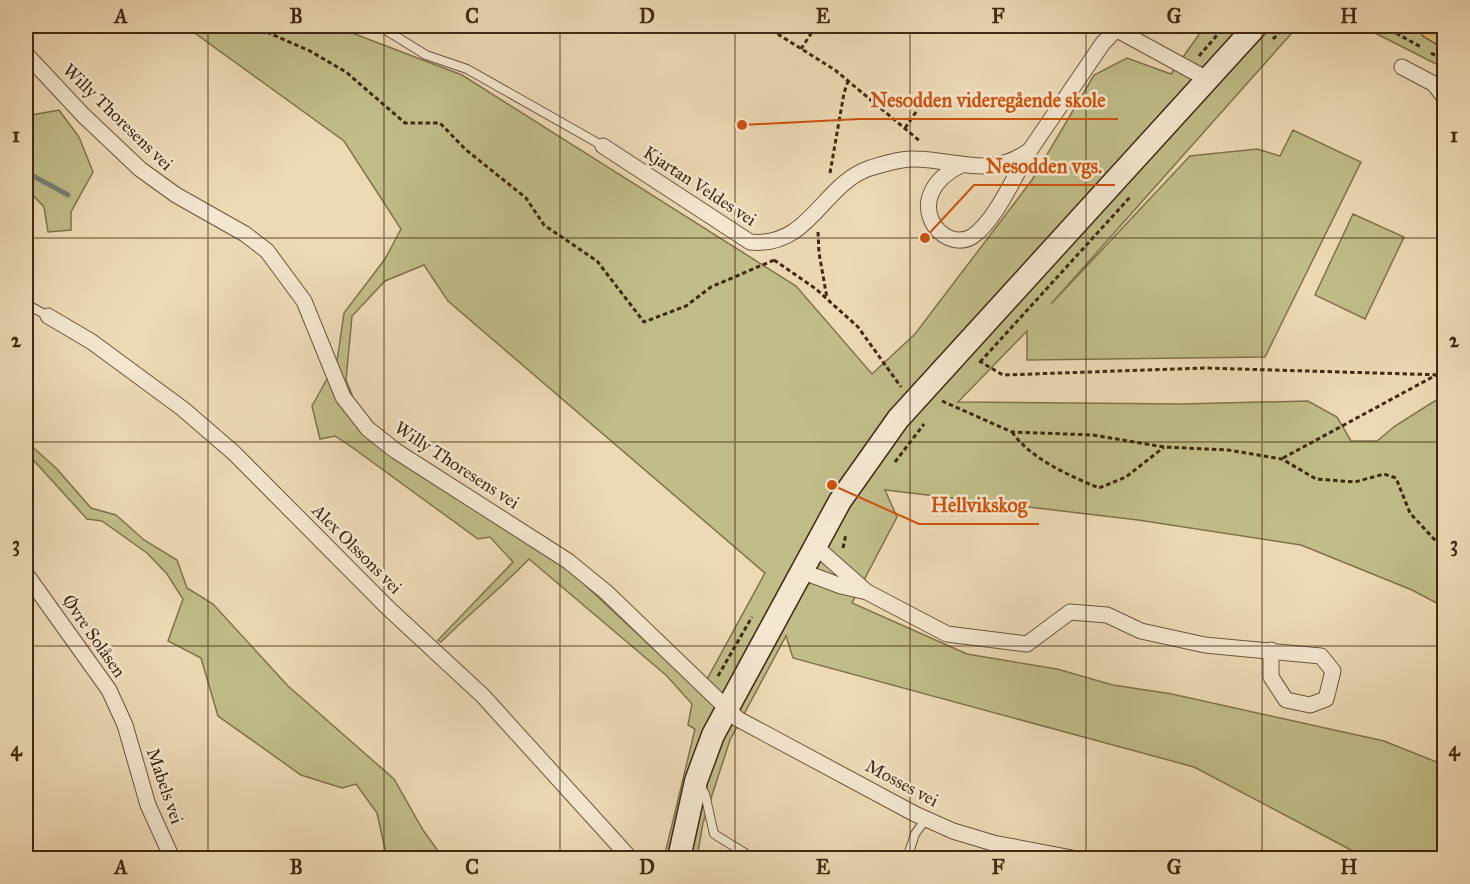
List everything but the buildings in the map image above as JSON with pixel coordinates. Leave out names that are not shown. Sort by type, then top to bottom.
[{"type":"main road","points":[[679,858],[696,781],[704,756],[815,546],[868,459],[898,419],[966,360],[1256,26]]},
{"type":"main road","points":[[1431,26],[1444,33]]},
{"type":"street","name":"Kjartan Veldes vei","points":[[603,146],[724,227],[750,242],[759,243],[781,240],[800,227],[856,175],[869,168],[914,159],[961,165],[994,166],[1014,162],[1030,150],[1113,27],[1207,80]]},
{"type":"street","name":"Willy Thoresens vei","points":[[26,54],[83,115],[140,169],[176,195],[237,229],[267,251],[304,301],[343,397],[368,429],[396,451],[568,561],[606,592],[727,709]]},
{"type":"street","points":[[1402,67],[1434,84],[1444,97]]},
{"type":"street","points":[[961,165],[944,173],[928,202],[928,211],[935,226],[942,234],[959,240],[972,237],[987,222],[1030,150]]},
{"type":"street","name":"Alex Olssons vei","points":[[48,316],[92,342],[183,409],[234,453],[388,608],[483,696],[630,858]]},
{"type":"street","points":[[815,546],[867,592]]},
{"type":"street","points":[[801,572],[867,592],[947,634],[1027,644],[1070,612],[1107,615],[1141,631],[1205,645],[1271,650],[1321,656],[1333,671],[1326,699],[1310,705],[1286,700],[1271,677],[1271,650]]},
{"type":"street","name":"Øvre Solåsen","points":[[26,574],[109,690],[125,725]]},
{"type":"street","name":"Mosses vei","points":[[727,709],[738,719],[926,819],[953,831],[993,843],[1072,858]]},
{"type":"street","name":"Mabels vei","points":[[125,725],[148,805],[172,858]]},
{"type":"lane","points":[[373,26],[384,29],[426,55],[476,74],[603,146]]},
{"type":"lane","name":"Alex Olssons vei","points":[[26,304],[48,316]]},
{"type":"lane","points":[[696,781],[705,794],[714,834],[753,858]]},
{"type":"lane","points":[[907,858],[915,834],[926,819]]},
{"type":"lane","points":[[993,843],[993,858]]},
{"type":"path","points":[[253,26],[310,51],[346,72],[405,123],[440,123],[465,149],[526,198],[544,225],[597,261],[644,322],[686,306],[711,287],[774,260]]},
{"type":"path","points":[[765,26],[835,70],[906,128],[922,143],[928,160]]},
{"type":"path","points":[[801,49],[816,26]]},
{"type":"path","points":[[1266,46],[1286,26]]},
{"type":"path","points":[[1383,26],[1444,60]]},
{"type":"path","points":[[906,128],[927,96]]},
{"type":"path","points":[[980,362],[1132,195]]},
{"type":"path","points":[[759,243],[774,260],[816,289],[858,327],[900,387]]},
{"type":"path","points":[[966,360],[980,362],[1004,375],[1204,368],[1439,373],[1444,375]]},
{"type":"path","points":[[966,360],[980,362]]},
{"type":"path","points":[[1282,459],[1439,373]]},
{"type":"path","points":[[934,408],[945,394]]},
{"type":"path","points":[[940,400],[1012,432],[1093,435],[1164,447],[1228,450],[1282,459],[1316,479],[1355,482],[1384,474],[1396,478],[1410,513],[1444,550]]},
{"type":"path","points":[[892,466],[929,416]]},
{"type":"path","points":[[1012,432],[1022,447],[1074,478],[1098,488],[1126,477],[1164,447]]},
{"type":"path","points":[[838,564],[847,534]]},
{"type":"shaded area","points":[[185,26],[334,26],[462,75],[796,286],[872,374],[915,334],[1032,180],[1094,75],[1127,58],[1171,74],[1205,26],[1298,26],[1051,304],[1190,156],[1257,149],[1280,156],[1293,130],[1361,162],[1265,357],[1027,360],[1027,331],[958,402],[1181,404],[1308,401],[1337,417],[1351,441],[1377,441],[1395,426],[1444,395],[1444,607],[1412,590],[1301,545],[1138,520],[885,490],[897,517],[852,603],[967,654],[1057,669],[1113,685],[1172,694],[1384,741],[1444,765],[1444,858],[1366,858],[1194,767],[793,658],[786,636],[730,740],[703,823],[697,858],[664,858],[695,729],[688,725],[692,704],[667,676],[529,559],[441,642],[438,640],[513,562],[490,537],[478,539],[335,436],[320,439],[312,406],[337,361],[344,313],[385,259],[401,229],[344,141]],"holes":[[[424,265],[448,301],[765,573],[700,692],[569,570],[370,439],[346,380],[352,316],[385,281]]]},
{"type":"shaded area","points":[[1360,26],[1444,26],[1444,68],[1371,31]]},
{"type":"shaded area","points":[[59,110],[79,137],[93,172],[71,212],[71,230],[48,232],[44,207],[26,188],[26,116]]},
{"type":"shaded area","points":[[1353,214],[1404,237],[1365,319],[1315,295]]},
{"type":"shaded area","points":[[26,441],[57,469],[91,508],[116,515],[144,540],[177,560],[187,588],[213,604],[288,686],[394,779],[423,830],[443,858],[387,858],[377,813],[356,784],[342,788],[301,775],[218,716],[201,658],[168,641],[183,599],[167,574],[147,553],[102,521],[87,519],[26,452]]},
{"type":"waterway","points":[[26,172],[68,195]]},
{"type":"place","name":"Nesodden videregående skole","points":[[742,125]]},
{"type":"place","name":"Nesodden vgs.","points":[[925,238]]},
{"type":"place","name":"Hellvikskog","points":[[832,485]]}]
